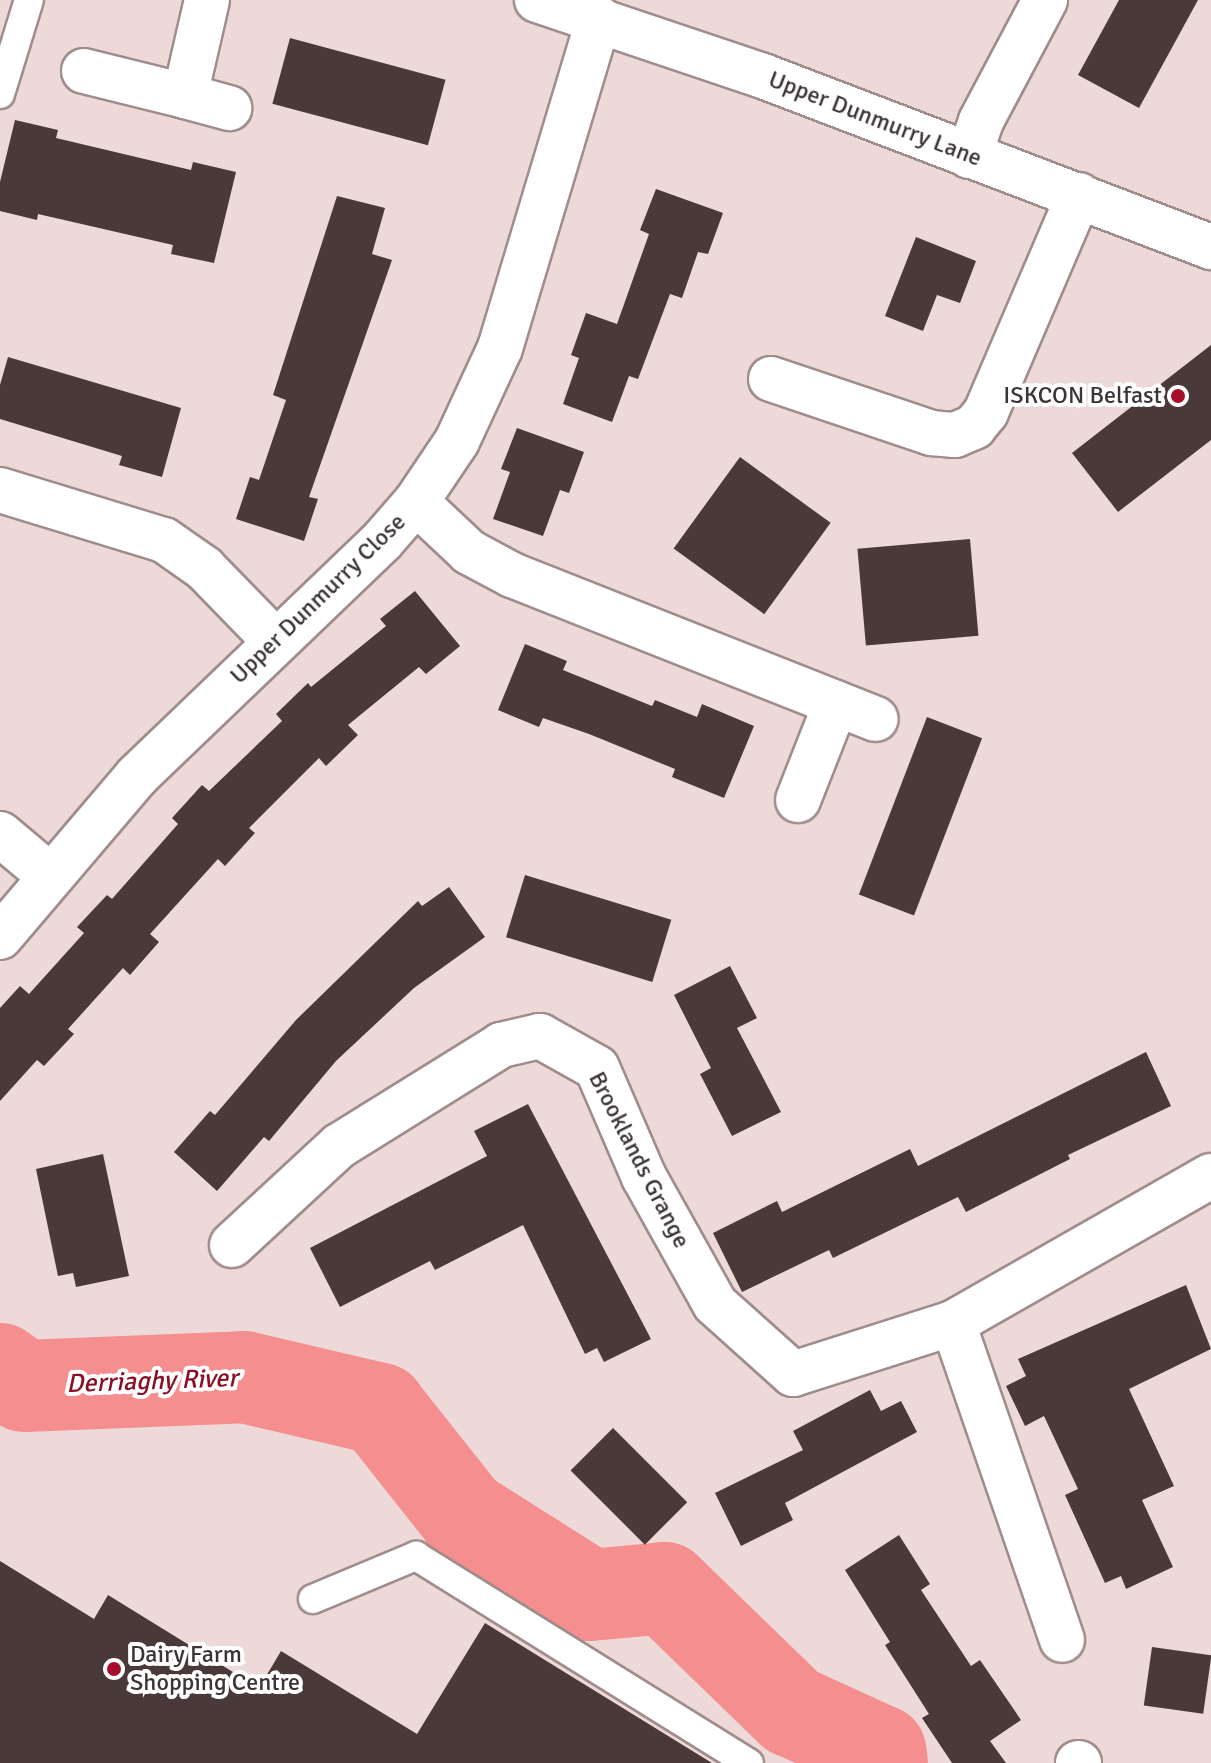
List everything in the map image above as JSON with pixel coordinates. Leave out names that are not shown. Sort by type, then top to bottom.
[{"type":"street","points":[[185,96],[207,0]]},
{"type":"street","name":"Upper Dunmurry Lane","points":[[537,0],[599,19],[1079,195],[1211,247]]},
{"type":"street","points":[[969,156],[981,121],[1045,0]]},
{"type":"street","name":"Upper Dunmurry Close","points":[[0,937],[49,875],[161,751],[416,502],[457,441],[500,348],[599,19]]},
{"type":"street","points":[[84,71],[229,108]]},
{"type":"street","points":[[771,379],[931,433],[955,435],[974,427],[986,412],[1079,195]]},
{"type":"street","points":[[0,490],[164,540],[204,568],[275,641]]},
{"type":"street","points":[[416,502],[469,552],[512,575],[876,719]]},
{"type":"street","points":[[798,800],[836,703]]},
{"type":"street","points":[[0,834],[49,875]]},
{"type":"street","name":"Brooklands Grange","points":[[232,1245],[339,1146],[501,1045],[540,1036],[597,1068],[644,1177],[715,1304],[793,1374],[953,1323],[1211,1176]]},
{"type":"street","points":[[953,1323],[1062,1640]]},
{"type":"lane","points":[[0,94],[29,0]]},
{"type":"lane","points":[[313,1599],[416,1556],[749,1763]]},
{"type":"building","points":[[1119,0],[1198,0],[1139,108],[1078,75]]},
{"type":"building","points":[[290,38],[446,80],[428,145],[272,104]]},
{"type":"building","points":[[15,120],[58,130],[56,138],[191,170],[193,162],[236,172],[214,263],[171,254],[173,245],[38,214],[37,220],[0,211],[0,182]]},
{"type":"building","points":[[656,189],[723,213],[708,254],[698,252],[682,298],[670,294],[638,379],[629,376],[612,422],[563,404],[579,358],[571,355],[586,313],[617,324],[649,234],[640,230]]},
{"type":"building","points":[[337,196],[385,208],[372,254],[392,260],[309,497],[318,499],[304,541],[236,519],[250,477],[259,480],[286,400],[273,395]]},
{"type":"building","points":[[916,237],[976,261],[960,303],[937,295],[923,331],[885,316]]},
{"type":"building","name":"ISKCON Belfast","points":[[1211,345],[1211,440],[1118,512],[1072,453]]},
{"type":"building","points":[[8,357],[181,408],[162,477],[119,465],[122,456],[0,419],[0,385]]},
{"type":"building","points":[[517,428],[584,452],[569,493],[560,490],[543,536],[493,519],[510,472],[501,469]]},
{"type":"building","points":[[740,457],[831,523],[764,614],[674,548]]},
{"type":"building","points":[[970,539],[978,636],[866,645],[857,549]]},
{"type":"building","points":[[415,591],[460,646],[426,674],[419,667],[348,725],[358,735],[326,766],[319,758],[249,828],[255,833],[225,866],[218,859],[150,934],[159,942],[130,975],[123,968],[68,1029],[74,1034],[44,1066],[37,1060],[0,1101],[0,1008],[20,986],[29,994],[84,933],[77,927],[107,895],[112,899],[178,824],[172,818],[202,785],[209,791],[282,721],[276,714],[308,683],[311,687],[386,626],[380,619]]},
{"type":"building","points":[[525,644],[567,661],[563,670],[652,706],[655,700],[697,717],[702,704],[754,726],[724,798],[672,777],[675,769],[589,734],[543,718],[539,727],[498,710]]},
{"type":"building","points":[[927,717],[982,738],[914,916],[859,894]]},
{"type":"building","points":[[525,875],[671,920],[652,982],[506,937]]},
{"type":"building","points":[[449,887],[485,937],[414,988],[336,1061],[269,1141],[264,1137],[217,1191],[174,1152],[210,1111],[215,1115],[296,1020],[418,901],[422,906]]},
{"type":"building","points":[[730,966],[757,1018],[737,1028],[781,1112],[732,1136],[700,1074],[711,1068],[674,995]]},
{"type":"building","points":[[1146,1052],[1171,1106],[1068,1155],[1070,1159],[966,1212],[958,1197],[833,1258],[829,1250],[742,1292],[713,1233],[777,1201],[782,1212],[910,1149],[918,1166]]},
{"type":"building","points":[[528,1104],[651,1339],[604,1362],[597,1348],[585,1354],[523,1225],[435,1270],[430,1261],[340,1307],[310,1248],[487,1156],[474,1131]]},
{"type":"building","points":[[103,1154],[129,1276],[76,1287],[73,1273],[58,1276],[36,1169]]},
{"type":"building","points":[[1186,1285],[1211,1349],[1129,1389],[1174,1486],[1142,1500],[1173,1567],[1126,1589],[1121,1576],[1105,1583],[1065,1495],[1078,1489],[1044,1416],[1025,1426],[1006,1386],[1026,1376],[1018,1359]]},
{"type":"building","points":[[870,1390],[881,1411],[901,1401],[917,1432],[785,1503],[793,1520],[741,1546],[715,1493],[803,1450],[793,1431]]},
{"type":"building","points":[[613,1428],[687,1502],[645,1545],[571,1470]]},
{"type":"building","points":[[899,1535],[930,1584],[921,1590],[971,1666],[980,1660],[1021,1720],[990,1741],[1006,1763],[952,1763],[922,1718],[929,1714],[885,1645],[890,1642],[845,1570]]},
{"type":"building","name":"Dairy Farm Shopping Centre","points":[[0,1561],[94,1619],[108,1595],[259,1688],[281,1651],[417,1734],[485,1623],[712,1763],[0,1763]]},
{"type":"building","points":[[1152,1647],[1211,1655],[1203,1714],[1144,1705]]},
{"type":"waterway","name":"Derriaghy River","points":[[0,1369],[24,1386],[244,1377],[380,1409],[464,1515],[590,1595],[665,1588],[792,1711],[880,1751],[882,1763]]},
{"type":"place","name":"ISKCON Belfast","points":[[1178,396]]},
{"type":"place","name":"Dairy Farm Shopping Centre","points":[[114,1669]]}]
